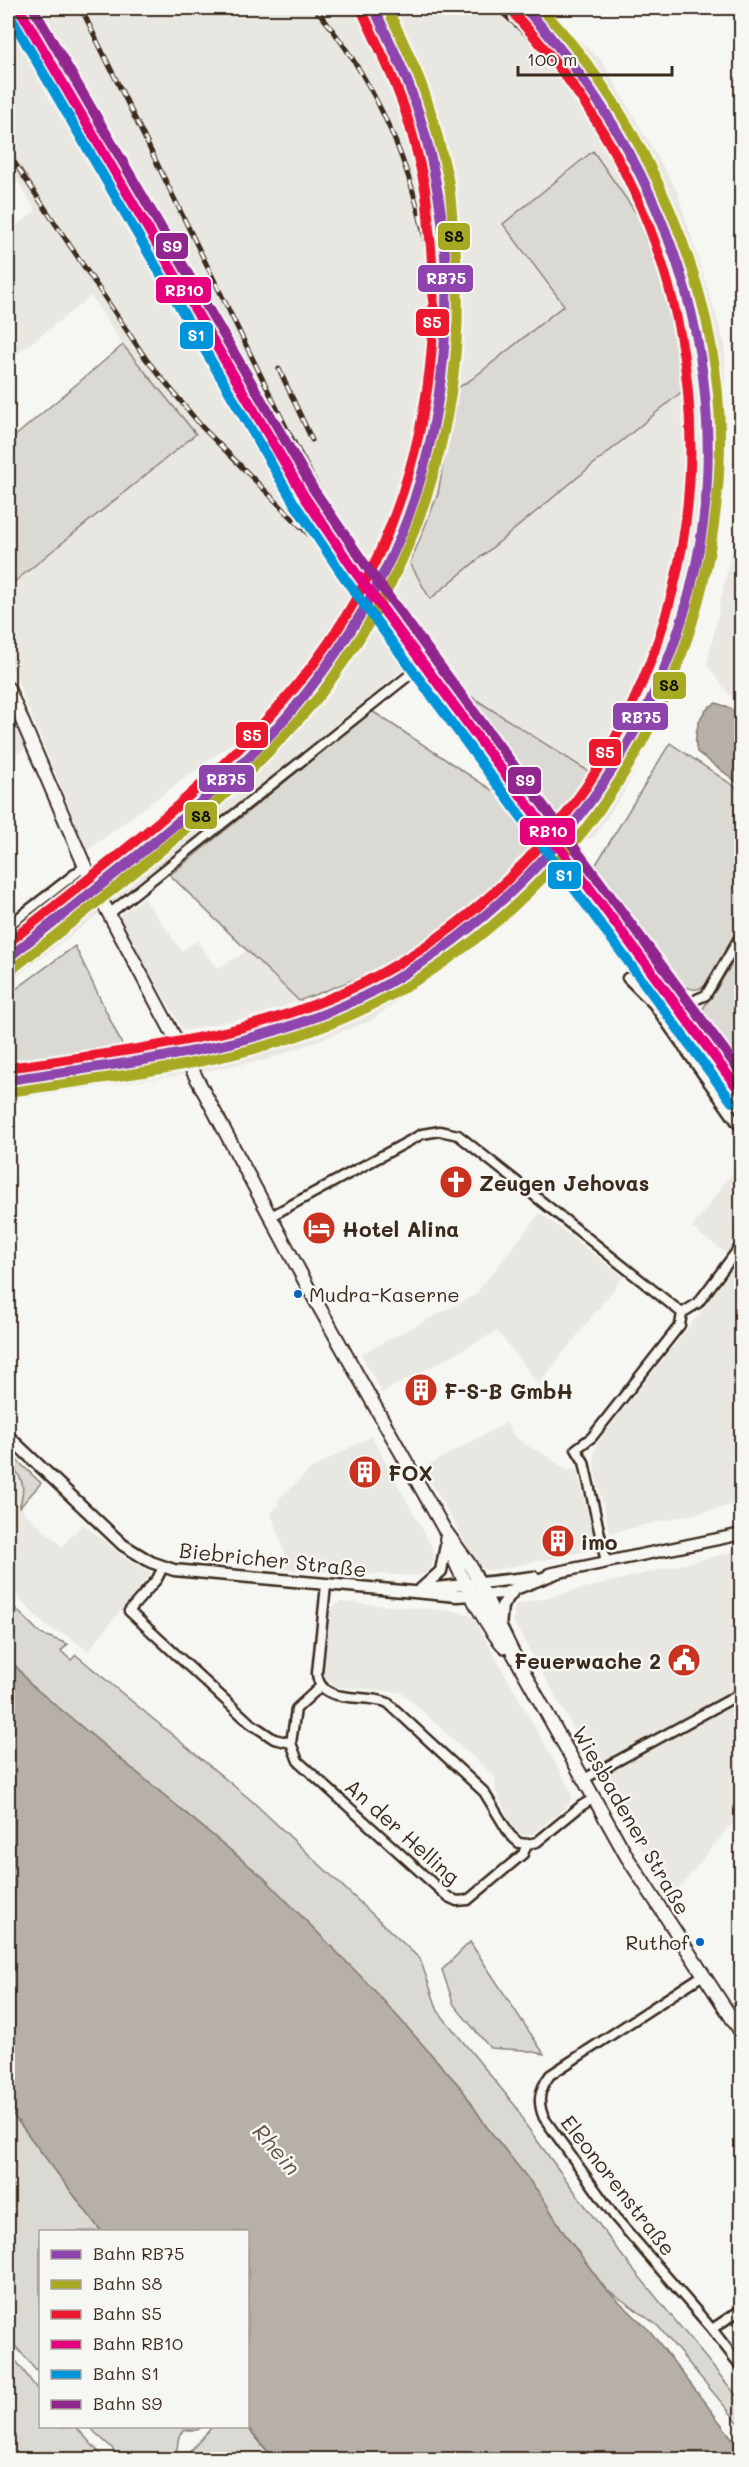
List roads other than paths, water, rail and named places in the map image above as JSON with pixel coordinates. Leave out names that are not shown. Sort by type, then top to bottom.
[{"type":"main road","name":"Wiesbadener Straße","points":[[8,688],[90,878],[174,1040],[445,1535],[500,1627],[644,1886],[741,2034]]},
{"type":"main road","name":"Wiesbadener Straße","points":[[477,1590],[494,1634],[513,1653]]},
{"type":"street","points":[[109,915],[412,673]]},
{"type":"street","points":[[8,926],[85,866]]},
{"type":"street","points":[[697,999],[706,995],[741,933]]},
{"type":"street","points":[[627,978],[653,1005],[741,1130]]},
{"type":"street","points":[[271,1216],[422,1134],[440,1131],[458,1135],[682,1313]]},
{"type":"street","points":[[606,1562],[584,1462],[576,1449],[592,1437],[680,1325],[682,1313],[698,1303],[741,1244]]},
{"type":"street","name":"Biebricher Straße","points":[[8,1436],[123,1545],[141,1557],[163,1567],[188,1572],[447,1596],[477,1590]]},
{"type":"street","points":[[477,1590],[741,1534]]},
{"type":"street","points":[[418,1590],[428,1585],[441,1571],[445,1535]]},
{"type":"street","points":[[163,1567],[157,1580],[129,1611],[250,1723],[274,1739],[291,1743],[296,1709],[321,1686]]},
{"type":"street","points":[[477,1590],[514,1590],[556,1573]]},
{"type":"street","points":[[326,1585],[317,1673],[321,1686],[334,1695],[380,1700],[388,1704],[484,1792],[514,1839],[527,1844]]},
{"type":"street","name":"Biebricher Straße","points":[[403,1591],[477,1590]]},
{"type":"street","points":[[500,1627],[502,1606],[514,1590]]},
{"type":"street","points":[[584,1779],[741,1693]]},
{"type":"street","name":"An der Helling","points":[[291,1743],[298,1761],[452,1900],[462,1901],[473,1896],[523,1854],[527,1844],[537,1842],[594,1798]]},
{"type":"street","name":"Eleonorenstraße","points":[[703,1975],[550,2075],[543,2084],[539,2097],[539,2108],[615,2217],[712,2329],[741,2368]]},
{"type":"street","points":[[712,2329],[741,2309]]},
{"type":"water","points":[[716,703],[730,708],[741,721],[741,785],[697,752],[698,724],[705,712]]},
{"type":"water","name":"Rhein","points":[[8,1656],[30,1684],[264,1878],[373,1989],[462,2089],[486,2126],[540,2194],[564,2233],[604,2287],[650,2331],[735,2442],[741,2452],[741,2459],[274,2459],[249,2428],[249,2230],[100,2230],[8,2108]]},
{"type":"railway","points":[[81,8],[289,433],[342,532],[393,614]]},
{"type":"railway","points":[[315,8],[352,59],[383,114],[407,172],[424,233],[433,296],[436,359],[431,421],[419,483]]},
{"type":"railway","points":[[497,8],[556,66],[606,130],[648,201],[680,277]]},
{"type":"railway","points":[[8,153],[146,359],[202,427],[351,577],[415,653]]},
{"type":"railway","points":[[279,369],[312,440]]},
{"type":"rail line","name":"RB10","points":[[19,8],[304,496],[356,573],[742,1094]]},
{"type":"rail line","name":"S9","points":[[33,8],[314,490],[366,566],[742,1074]]},
{"type":"rail line","name":"RB75","points":[[8,958],[205,799],[276,728],[308,691],[348,635],[382,576],[401,535],[416,494],[437,405],[443,359],[446,266],[442,221],[425,134],[407,81],[374,8]]},
{"type":"rail line","name":"S8","points":[[15,967],[133,874],[210,809],[281,739],[315,701],[345,660],[376,611],[402,560],[423,507],[439,453],[450,397],[457,340],[457,282],[449,187],[439,141],[430,107],[418,76],[387,8]]},
{"type":"rail line","name":"RB75","points":[[8,1080],[154,1058],[250,1038],[297,1024],[343,1006],[387,984],[458,937],[522,881],[578,818],[625,748],[663,672],[690,592],[705,509],[707,423],[701,365],[690,309],[674,253],[652,200],[626,148],[596,99],[562,52],[525,8]]},
{"type":"rail line","name":"S8","points":[[10,1092],[157,1070],[255,1049],[349,1016],[393,994],[464,948],[528,893],[583,831],[630,763],[668,690],[696,612],[713,530],[720,445],[717,386],[708,327],[692,268],[670,210],[644,155],[613,102],[579,53],[541,8]]},
{"type":"rail line","name":"S5","points":[[8,943],[159,822],[265,722],[297,685],[333,636],[364,583],[390,528],[410,470],[423,411],[431,350],[433,290],[426,198],[416,147],[395,84],[363,13]]},
{"type":"rail line","name":"S1","points":[[9,14],[294,503],[346,580],[732,1102]]},
{"type":"rail line","name":"S5","points":[[8,1068],[199,1038],[292,1013],[380,974],[439,937],[467,915],[494,893],[543,842],[586,787],[638,692],[672,593],[689,492],[688,390],[670,290],[635,194],[584,102],[516,16]]},
{"type":"place","name":"Zeugen Jehovas","points":[[456,1182]]},
{"type":"place","name":"Hotel Alina","points":[[319,1228]]},
{"type":"place","name":"Mudra-Kaserne","points":[[298,1294]]},
{"type":"place","name":"F-S-B GmbH","points":[[421,1390]]},
{"type":"place","name":"FOX","points":[[365,1472]]},
{"type":"place","name":"imo","points":[[558,1541]]},
{"type":"place","name":"Feuerwache 2","points":[[684,1660]]},
{"type":"place","name":"Ruthof","points":[[700,1942]]}]
